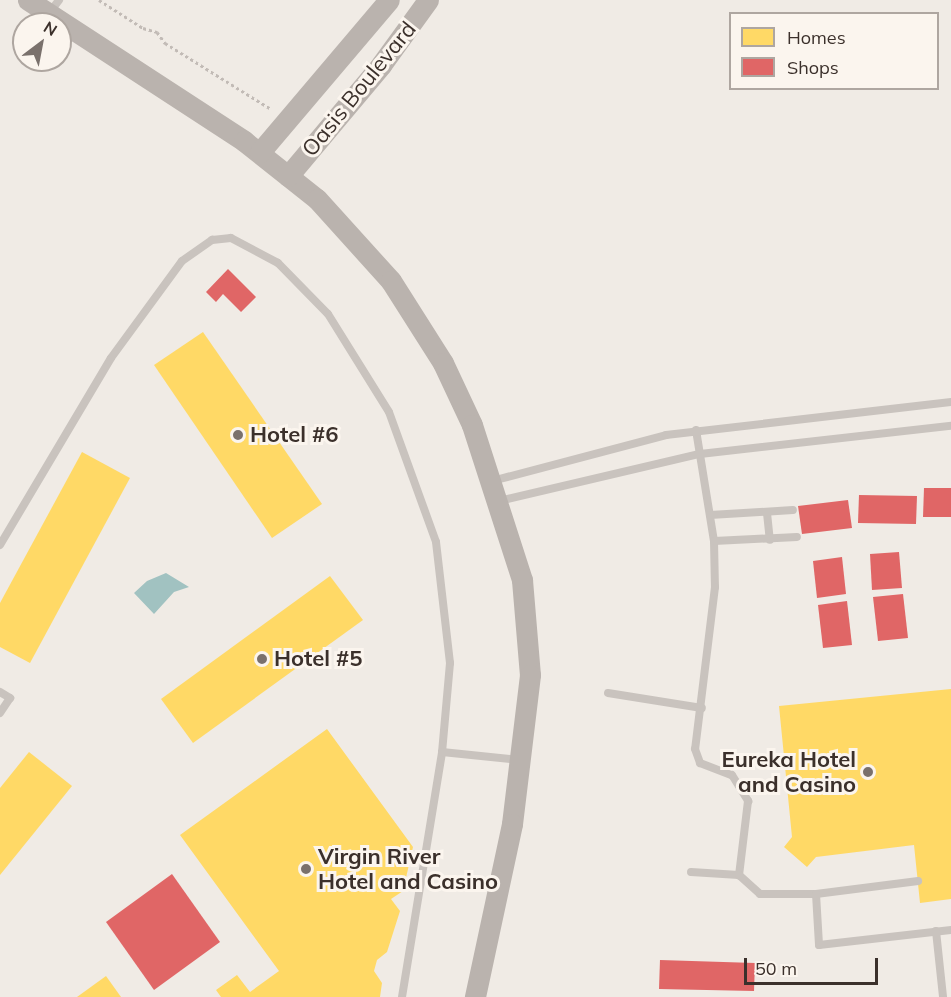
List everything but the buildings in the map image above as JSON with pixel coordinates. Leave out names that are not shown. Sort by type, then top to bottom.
[{"type":"main road","points":[[28,0],[54,7],[274,164],[317,199],[391,281],[443,363],[500,501],[522,580],[530,675],[512,824],[476,997]]},
{"type":"main road","name":"Oasis Boulevard","points":[[274,164],[388,0]]},
{"type":"main road","name":"Oasis Boulevard","points":[[274,164],[381,65],[429,0]]},
{"type":"lane","points":[[0,545],[111,358],[182,261],[212,240],[231,238],[278,263],[328,314],[389,412],[436,542],[450,663],[442,752],[402,997]]},
{"type":"lane","points":[[492,481],[632,442],[696,430],[951,402]]},
{"type":"lane","points":[[500,501],[700,454],[951,426]]},
{"type":"lane","points":[[696,430],[714,541],[715,587],[702,708],[695,749],[700,763],[732,775],[748,801],[739,875]]},
{"type":"lane","points":[[710,515],[793,510]]},
{"type":"lane","points":[[767,513],[770,540]]},
{"type":"lane","points":[[714,541],[797,537]]},
{"type":"lane","points":[[0,692],[10,698],[0,713]]},
{"type":"lane","points":[[608,693],[702,708]]},
{"type":"lane","points":[[442,752],[520,760]]},
{"type":"lane","points":[[691,872],[739,875],[759,894],[816,894],[918,882]]},
{"type":"lane","points":[[816,894],[819,945],[951,930]]},
{"type":"lane","points":[[936,931],[943,997]]},
{"type":"path","points":[[99,0],[143,28],[157,32],[165,43],[275,112]]},
{"type":"water","points":[[166,573],[189,587],[174,592],[154,614],[134,593],[147,581]]},
{"type":"place","name":"Hotel #6","points":[[238,435]]},
{"type":"place","name":"Hotel #5","points":[[262,659]]},
{"type":"place","name":"Eureka Hotel and Casino","points":[[868,772]]},
{"type":"place","name":"Virgin River Hotel and Casino","points":[[306,869]]}]
